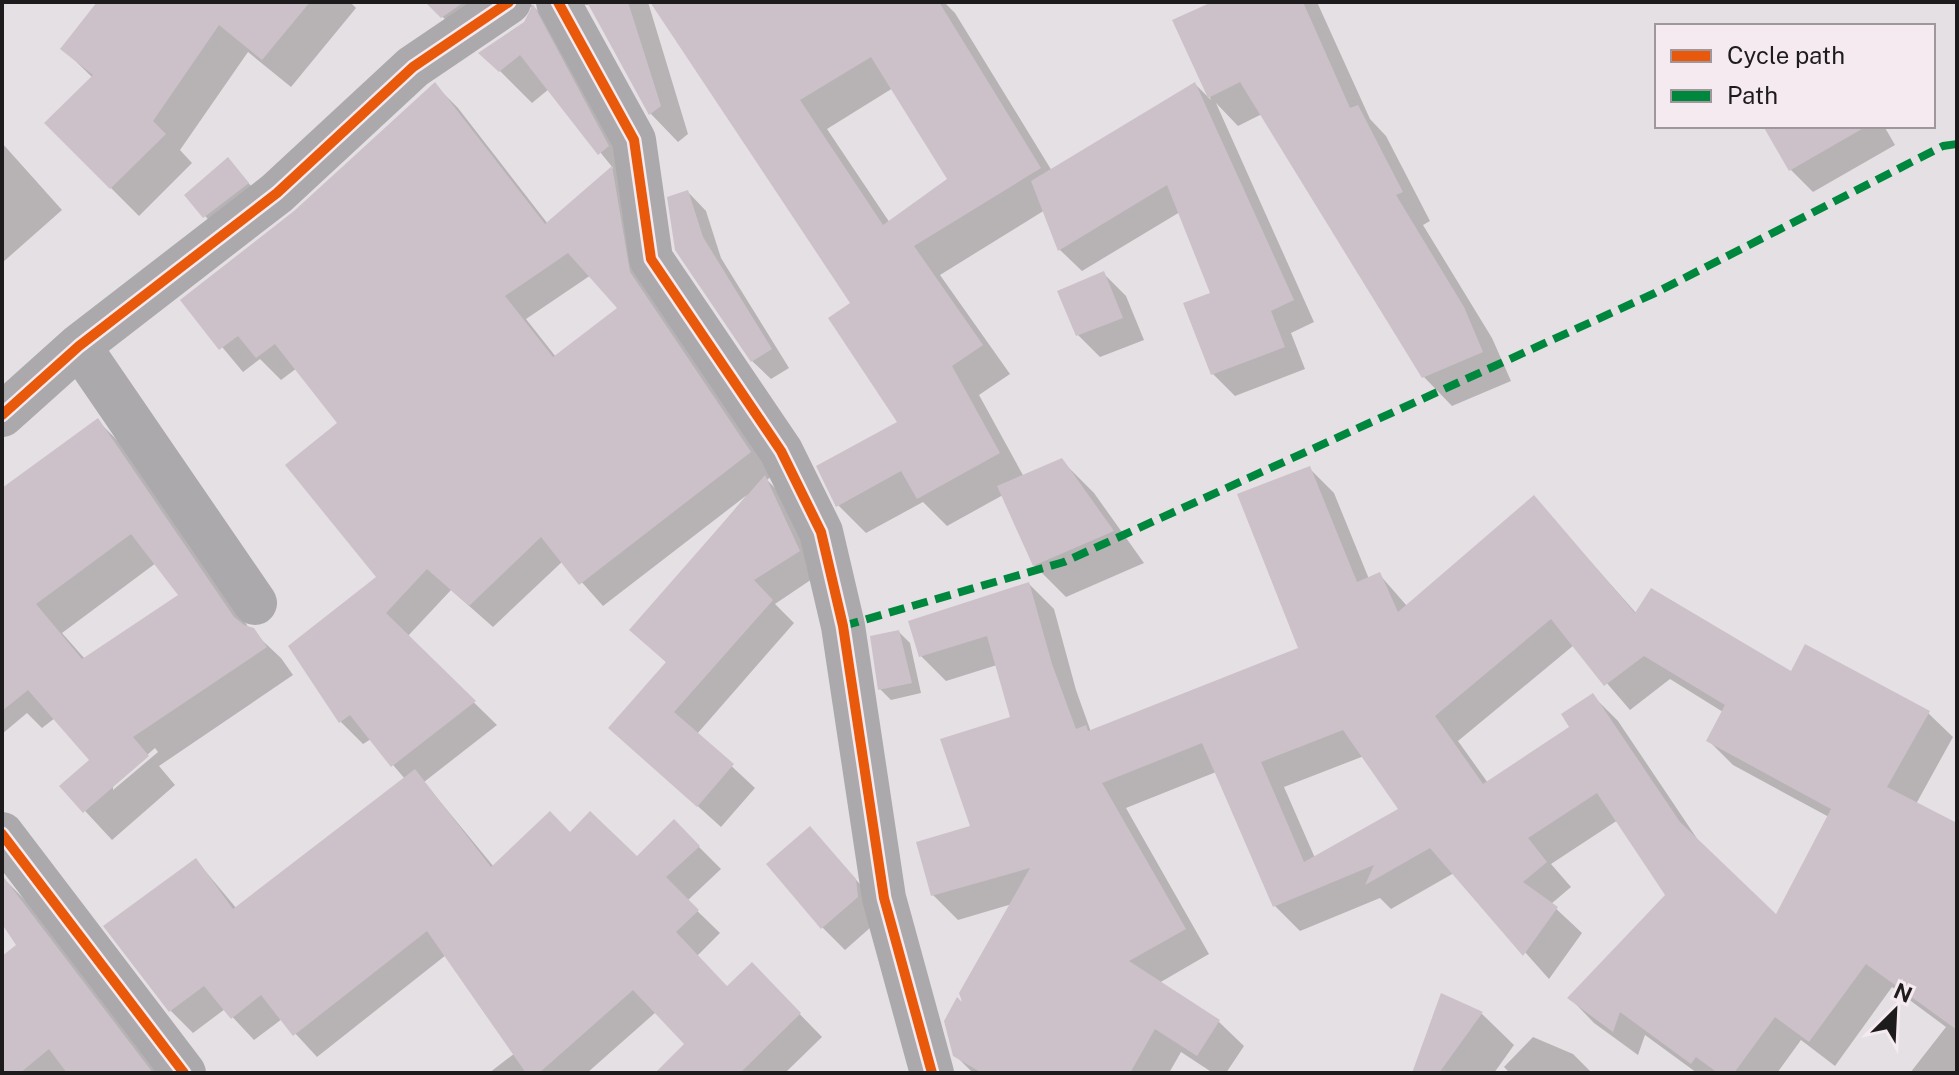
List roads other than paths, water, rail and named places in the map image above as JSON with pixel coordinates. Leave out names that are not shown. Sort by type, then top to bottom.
[{"type":"street","points":[[2,415],[79,346],[277,193],[413,67],[509,2]]},
{"type":"street","points":[[558,2],[634,140],[651,259],[781,451],[821,532],[843,626],[884,898],[932,1073]]},
{"type":"street","points":[[79,346],[255,603]]},
{"type":"street","points":[[2,834],[184,1073]]}]
